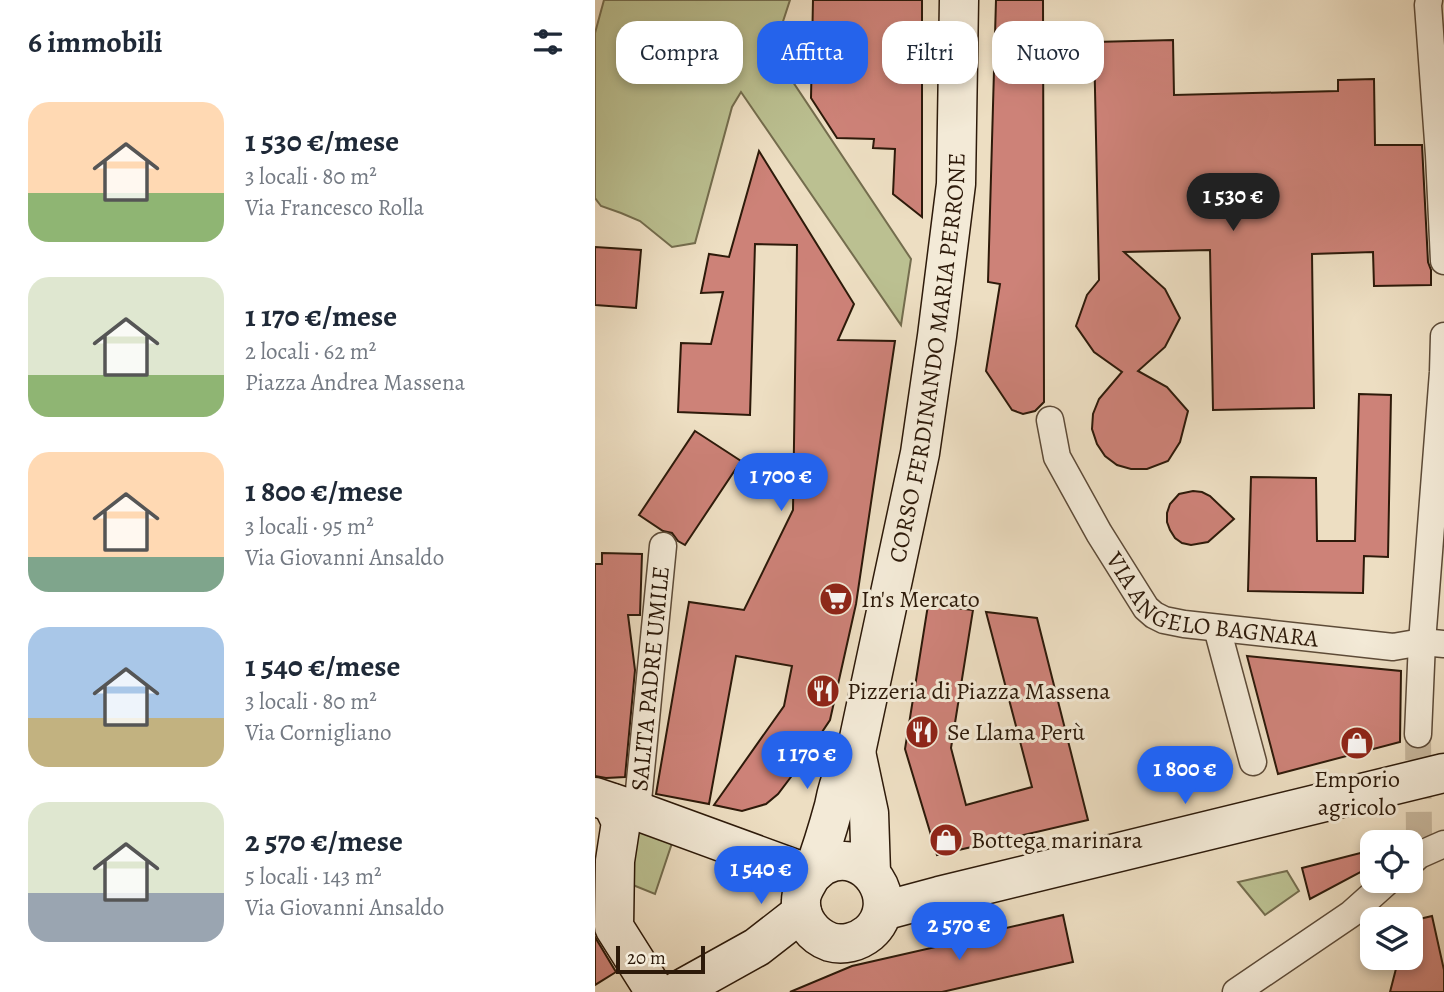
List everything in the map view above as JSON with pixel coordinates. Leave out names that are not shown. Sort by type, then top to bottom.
[{"type":"main road","name":"CORSO FERDINANDO MARIA PERRONE","points":[[871,873],[869,813],[849,765],[920,453],[936,349],[956,184],[959,0]]},
{"type":"main road","points":[[812,875],[849,765]]},
{"type":"main road","points":[[883,911],[1444,773]]},
{"type":"main road","points":[[614,804],[812,875]]},
{"type":"main road","points":[[614,804],[621,822],[615,861],[614,926],[655,992]]},
{"type":"main road","points":[[871,873],[882,891],[883,911],[876,927],[863,938],[847,944],[831,942],[809,923],[801,902],[806,883],[825,865],[841,861],[857,864],[871,873],[939,896]]},
{"type":"main road","points":[[676,992],[757,947],[809,923]]},
{"type":"street","points":[[1429,0],[1444,261]]},
{"type":"street","points":[[1418,734],[1433,643],[1444,336]]},
{"type":"street","name":"VIA ANGELO BAGNARA","points":[[1050,420],[1057,457],[1072,486],[1146,608],[1154,615],[1164,620],[1217,628],[1393,647],[1433,643]]},
{"type":"street","name":"SALITA PADRE UMILE","points":[[614,804],[663,546]]},
{"type":"street","points":[[1217,628],[1253,762]]},
{"type":"street","points":[[1236,992],[1351,914],[1374,893]]},
{"type":"green space","points":[[604,0],[790,0],[783,21],[757,21],[757,84],[794,84],[911,259],[901,325],[741,92],[732,107],[695,243],[672,247],[640,221],[601,206],[595,198],[595,33]]},
{"type":"green space","points":[[632,818],[675,834],[655,894],[623,881]]},
{"type":"green space","points":[[1287,871],[1299,891],[1265,915],[1238,882]]},
{"type":"building","points":[[813,0],[922,0],[922,21],[882,21],[882,84],[922,84],[922,217],[893,194],[895,149],[873,148],[874,139],[837,138],[811,98],[811,84],[868,84],[868,21],[813,21]]},
{"type":"building","points":[[996,0],[1043,0],[1043,21],[995,21]]},
{"type":"building","points":[[1173,40],[1174,95],[1338,91],[1338,80],[1374,79],[1375,145],[1422,145],[1431,285],[1374,286],[1373,252],[1312,254],[1314,408],[1213,410],[1210,250],[1124,252],[1165,289],[1180,318],[1165,347],[1138,371],[1167,387],[1188,411],[1180,442],[1168,461],[1147,469],[1131,469],[1117,465],[1105,456],[1097,444],[1092,429],[1093,414],[1099,399],[1122,372],[1094,352],[1076,326],[1087,295],[1099,280],[1095,84],[1104,84],[1104,42]]},
{"type":"building","points":[[994,84],[1043,84],[1044,402],[1035,411],[1023,414],[1012,410],[986,371],[1000,284],[988,282]]},
{"type":"building","points":[[759,151],[854,304],[838,340],[895,341],[856,604],[830,720],[778,794],[766,804],[742,811],[714,805],[784,706],[792,666],[736,656],[709,804],[656,794],[689,602],[744,610],[793,510],[797,245],[755,244],[750,415],[678,412],[681,343],[711,344],[723,292],[701,293],[709,254],[729,257]]},
{"type":"building","points":[[595,247],[641,250],[636,308],[595,305]]},
{"type":"building","points":[[1359,394],[1391,395],[1388,557],[1364,556],[1363,593],[1248,591],[1251,477],[1316,478],[1317,541],[1355,541]]},
{"type":"building","points":[[695,431],[741,461],[685,545],[672,533],[663,531],[639,515]]},
{"type":"building","points":[[1193,491],[1210,496],[1234,519],[1208,542],[1191,545],[1175,538],[1167,522],[1167,513],[1170,504],[1179,494]]},
{"type":"building","points":[[602,553],[642,554],[640,615],[628,615],[635,670],[625,777],[595,776],[595,564],[602,564]]},
{"type":"building","points":[[928,605],[973,610],[951,748],[966,805],[1032,787],[986,612],[1037,618],[1088,820],[937,855],[905,749]]},
{"type":"building","points":[[1247,656],[1401,671],[1400,742],[1278,774]]},
{"type":"building","points":[[1360,853],[1360,872],[1310,899],[1302,868]]},
{"type":"building","points":[[1063,915],[1073,962],[942,992],[790,992],[852,966]]},
{"type":"building","points":[[1432,916],[1444,970],[1444,992],[1390,992],[1396,970],[1423,970],[1423,918]]},
{"type":"building","points":[[595,937],[616,972],[595,985]]},
{"type":"tunnel","points":[[1418,734],[1419,830]]},
{"type":"place","name":"In's Mercato","points":[[836,599]]},
{"type":"place","name":"Pizzeria di Piazza Massena","points":[[823,691]]},
{"type":"place","name":"Se Llama Perù","points":[[922,732]]},
{"type":"place","name":"Emporio agricolo","points":[[1357,743]]},
{"type":"place","name":"Bottega marinara","points":[[946,840]]}]
